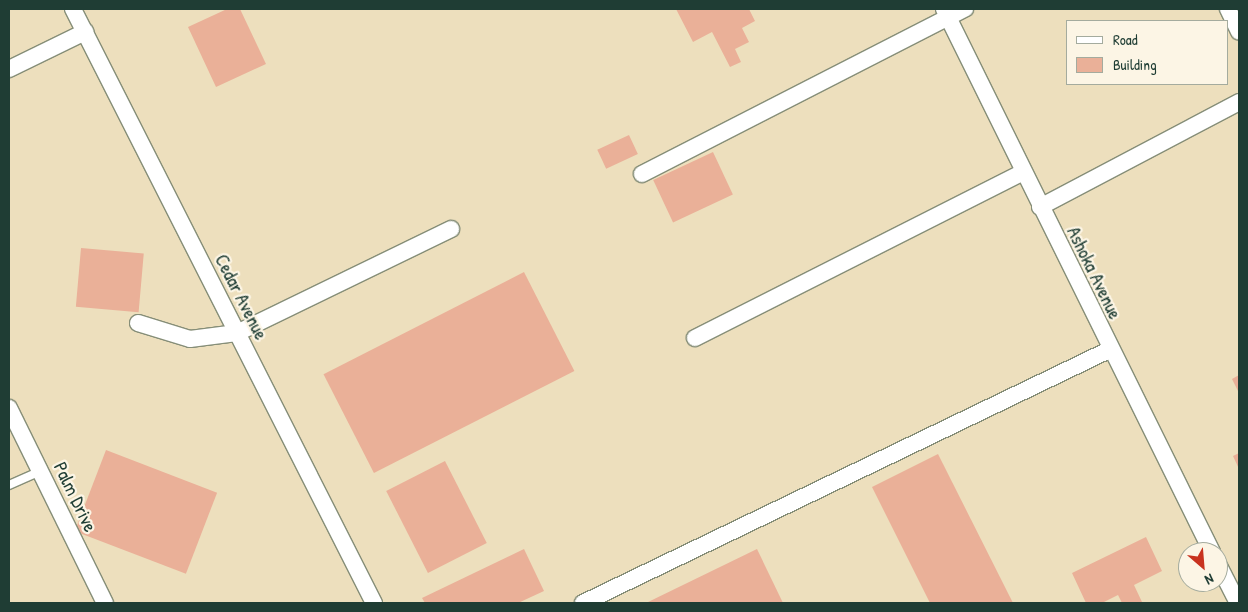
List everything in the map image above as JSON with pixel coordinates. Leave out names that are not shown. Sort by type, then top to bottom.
[{"type":"street","name":"Cedar Avenue","points":[[73,9],[374,603]]},
{"type":"street","points":[[642,174],[946,15],[965,9]]},
{"type":"street","points":[[1228,9],[1239,32]]},
{"type":"street","name":"Ashoka Avenue","points":[[946,15],[1109,350],[1207,542]]},
{"type":"street","points":[[9,70],[85,32]]},
{"type":"street","points":[[1040,207],[1239,102]]},
{"type":"street","points":[[694,338],[1023,172]]},
{"type":"street","points":[[138,323],[190,338],[237,333],[451,229]]},
{"type":"street","points":[[583,603],[1109,350]]},
{"type":"street","name":"Palm Drive","points":[[9,408],[105,603]]},
{"type":"street","points":[[1228,584],[1238,603]]},
{"type":"lane","points":[[9,486],[40,471]]},
{"type":"building","points":[[227,9],[240,9],[266,64],[216,87],[188,27]]},
{"type":"building","points":[[676,9],[749,9],[755,21],[742,28],[749,42],[735,49],[741,62],[730,67],[712,32],[693,42]]},
{"type":"building","points":[[629,135],[638,154],[606,169],[597,150]]},
{"type":"building","points":[[713,152],[733,195],[673,222],[653,180]]},
{"type":"building","points":[[81,248],[144,253],[139,312],[76,307]]},
{"type":"building","points":[[524,272],[574,371],[374,473],[324,374]]},
{"type":"building","points":[[1239,375],[1239,393],[1232,379]]},
{"type":"building","points":[[106,450],[217,493],[186,574],[75,531]]},
{"type":"building","points":[[1239,453],[1239,469],[1233,456]]},
{"type":"building","points":[[938,454],[1013,603],[930,603],[872,487]]},
{"type":"building","points":[[445,461],[487,543],[428,573],[386,491]]},
{"type":"building","points":[[1146,537],[1162,571],[1134,585],[1142,602],[1122,603],[1118,595],[1102,603],[1086,603],[1072,573]]},
{"type":"building","points":[[524,549],[544,591],[518,603],[425,603],[422,598]]},
{"type":"building","points":[[757,549],[783,603],[646,603]]}]
